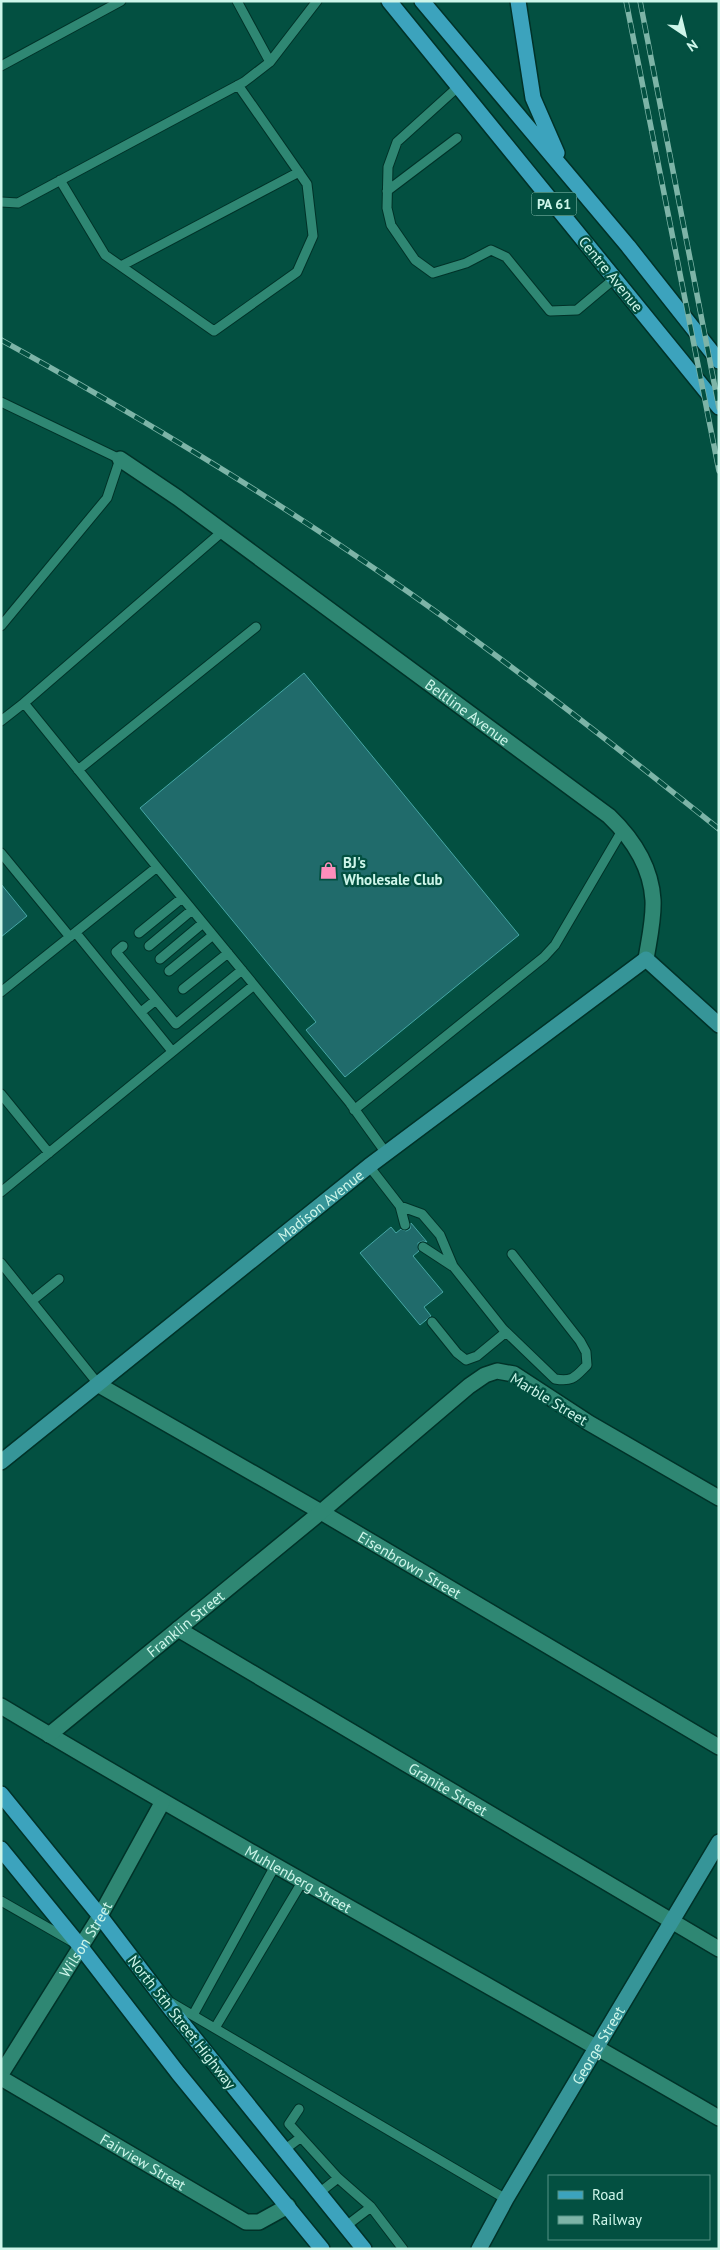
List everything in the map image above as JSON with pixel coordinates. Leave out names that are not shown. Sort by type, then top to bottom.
[{"type":"main road","name":"Centre Avenue","points":[[389,1],[719,407]]},
{"type":"main road","name":"Centre Avenue","points":[[422,1],[564,170],[719,361]]},
{"type":"main road","points":[[518,1],[533,98],[564,170]]},
{"type":"main road","name":"North 5th Street Highway","points":[[1,1794],[100,1916],[160,1996],[364,2249]]},
{"type":"main road","points":[[1,1849],[80,1946],[178,2073],[322,2249]]},
{"type":"street","name":"Beltline Avenue","points":[[120,459],[223,532],[602,810],[623,829],[644,861],[654,901],[646,959]]},
{"type":"street","points":[[646,959],[719,1024]]},
{"type":"street","name":"Madison Avenue","points":[[1,1462],[369,1166],[646,959]]},
{"type":"street","name":"Marble Street","points":[[321,1512],[469,1386],[485,1375],[497,1371],[514,1374],[589,1423],[719,1498]]},
{"type":"street","name":"Eisenbrown Street","points":[[99,1385],[321,1512],[719,1747]]},
{"type":"street","name":"Franklin Street","points":[[49,1735],[321,1512]]},
{"type":"street","name":"Granite Street","points":[[178,1629],[719,1949]]},
{"type":"street","name":"Muhlenberg Street","points":[[1,1706],[162,1803],[597,2047],[719,2118]]},
{"type":"street","name":"Wilson Street","points":[[1,2074],[100,1916],[162,1803]]},
{"type":"street","name":"George Street","points":[[479,2249],[506,2199],[719,1842]]},
{"type":"street","name":"Fairview Street","points":[[1,2078],[246,2222],[259,2222],[288,2206]]},
{"type":"lane","points":[[1,66],[121,1]]},
{"type":"lane","points":[[237,1],[270,62]]},
{"type":"lane","points":[[1,202],[18,202],[238,85],[270,62],[317,1]]},
{"type":"lane","points":[[60,180],[104,255],[214,331],[297,272],[313,236],[307,184],[238,85]]},
{"type":"lane","points":[[459,86],[396,142],[388,167],[387,208],[391,225],[415,260],[433,273],[466,263],[491,250],[506,257],[550,311],[577,310],[614,279]]},
{"type":"lane","points":[[387,191],[457,138]]},
{"type":"lane","points":[[121,266],[299,172]]},
{"type":"lane","points":[[1,402],[120,459],[107,498],[1,626]]},
{"type":"lane","points":[[1,722],[223,532]]},
{"type":"lane","points":[[78,770],[256,627]]},
{"type":"lane","points":[[24,703],[242,970],[386,1153]]},
{"type":"lane","points":[[354,1110],[544,957],[555,945],[623,829]]},
{"type":"lane","points":[[1,853],[141,1012],[172,1052]]},
{"type":"lane","points":[[1,992],[157,867]]},
{"type":"lane","points":[[139,933],[182,898]]},
{"type":"lane","points":[[149,946],[192,910]]},
{"type":"lane","points":[[160,959],[203,923]]},
{"type":"lane","points":[[169,971],[213,935]]},
{"type":"lane","points":[[123,946],[116,952],[129,962],[151,987],[176,1024],[242,970]]},
{"type":"lane","points":[[183,989],[228,953]]},
{"type":"lane","points":[[1,1192],[254,985]]},
{"type":"lane","points":[[141,1012],[161,1003]]},
{"type":"lane","points":[[1,1094],[49,1153]]},
{"type":"lane","points":[[369,1166],[400,1206],[405,1225]]},
{"type":"lane","points":[[400,1206],[422,1214],[440,1235],[453,1266],[506,1332],[555,1379],[566,1381],[572,1379],[587,1365],[586,1352],[580,1340],[512,1254]]},
{"type":"lane","points":[[423,1248],[453,1266]]},
{"type":"lane","points":[[1,1264],[99,1385]]},
{"type":"lane","points":[[32,1300],[59,1279]]},
{"type":"lane","points":[[432,1322],[457,1353],[466,1360],[477,1356],[506,1332]]},
{"type":"lane","points":[[193,2015],[275,1866]]},
{"type":"lane","points":[[215,2028],[302,1882]]},
{"type":"lane","points":[[1,1901],[80,1946]]},
{"type":"lane","points":[[160,1996],[506,2199]]},
{"type":"lane","points":[[298,2109],[289,2124],[338,2178],[371,2206],[404,2249]]},
{"type":"lane","points":[[284,2150],[300,2138]]},
{"type":"lane","points":[[319,2193],[338,2178]]},
{"type":"lane","points":[[346,2226],[371,2206]]},
{"type":"building","name":"BJ's Wholesale Club","points":[[304,673],[519,935],[345,1077],[306,1030],[316,1022],[140,808]]},
{"type":"building","points":[[1,884],[27,916],[1,937]]},
{"type":"building","points":[[411,1223],[427,1242],[418,1243],[419,1251],[413,1256],[443,1292],[424,1307],[431,1316],[420,1325],[360,1253],[391,1227],[396,1233],[401,1229],[406,1231],[410,1229]]},
{"type":"railway","points":[[626,1],[719,471]]},
{"type":"railway","points":[[640,1],[719,408]]},
{"type":"railway","points":[[1,340],[194,452],[288,511],[381,573],[467,634],[552,698],[719,829]]},
{"type":"place","name":"BJ's Wholesale Club","points":[[329,871]]}]
